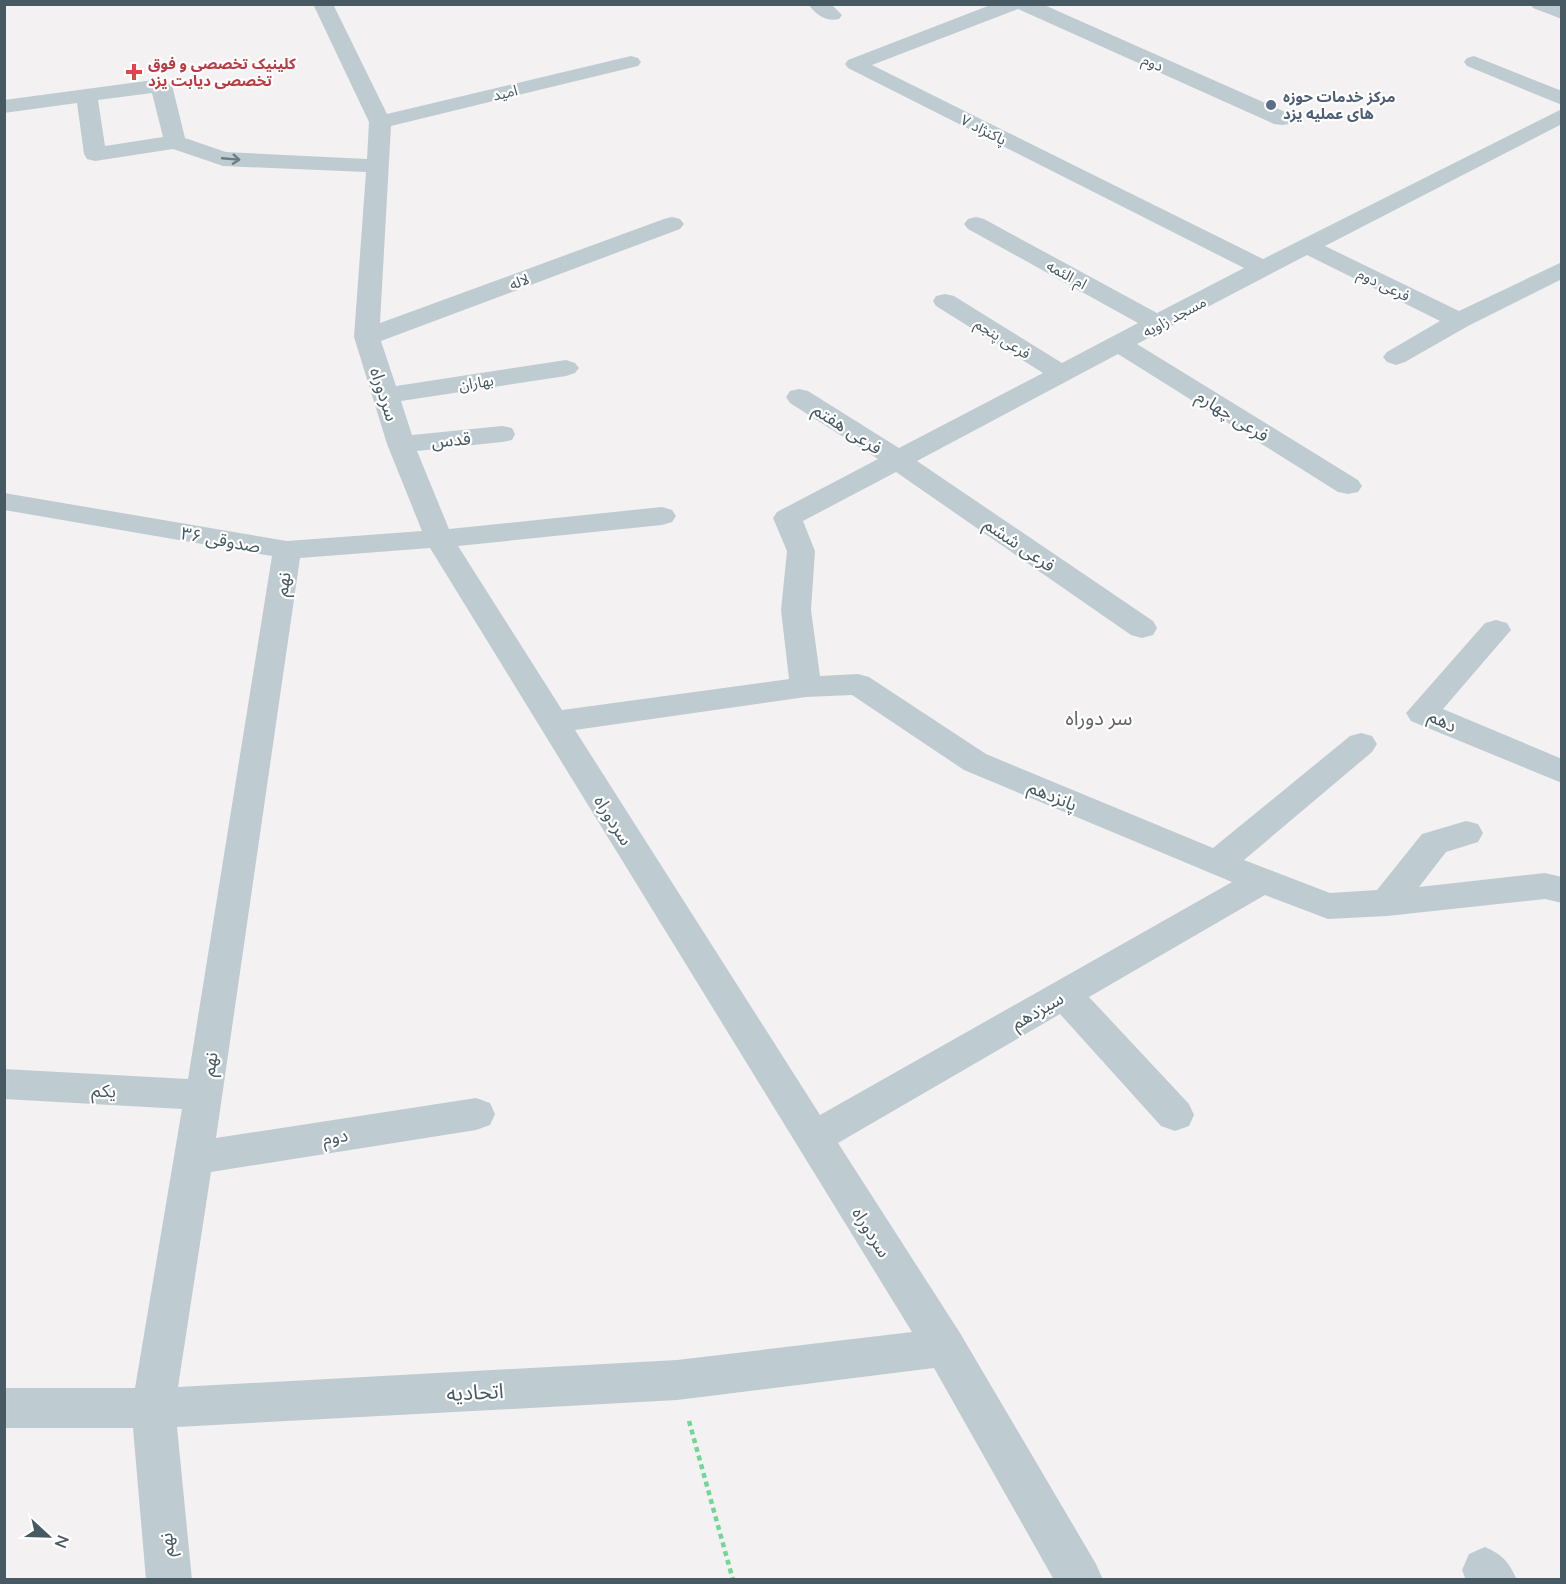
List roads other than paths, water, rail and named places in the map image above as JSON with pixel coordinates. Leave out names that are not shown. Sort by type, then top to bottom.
[{"type":"street","name":"سردوراه","points":[[323,4],[380,122],[367,337],[401,444],[438,539],[945,1347],[1080,1580]]},
{"type":"street","name":"پاکنژاد ۷","points":[[1012,4],[855,64],[1263,268]]},
{"type":"street","name":"دوم","points":[[1024,4],[1282,119]]},
{"type":"street","points":[[1540,4],[1562,13]]},
{"type":"street","name":"امید","points":[[380,122],[631,62]]},
{"type":"street","points":[[1474,62],[1562,99]]},
{"type":"street","points":[[4,107],[161,85],[175,142]]},
{"type":"street","points":[[87,95],[95,154],[175,142],[223,159],[377,166]]},
{"type":"street","name":"مسجد زاویه","points":[[806,687],[796,610],[801,551],[787,518],[1263,268],[1309,247],[1562,115]]},
{"type":"street","name":"لاله","points":[[367,337],[672,224]]},
{"type":"street","name":"ام الئمه","points":[[976,224],[1158,324]]},
{"type":"street","name":"فرعی دوم","points":[[1309,247],[1459,321]]},
{"type":"street","points":[[1396,357],[1459,321],[1562,269]]},
{"type":"street","name":"فرعی پنجم","points":[[945,302],[1062,374]]},
{"type":"street","name":"فرعی چهارم","points":[[1119,344],[1347,486]]},
{"type":"street","name":"بهاران","points":[[385,396],[566,368]]},
{"type":"street","name":"فرعی هفتم","points":[[799,397],[898,460]]},
{"type":"street","name":"قدس","points":[[401,444],[502,434]]},
{"type":"street","name":"فرعی ششم","points":[[898,460],[1142,628]]},
{"type":"street","name":"صدوقی ۳۶","points":[[4,501],[287,550],[438,539],[662,516]]},
{"type":"street","name":"نهم","points":[[169,1580],[153,1407],[204,1095],[287,550]]},
{"type":"street","name":"دهم","points":[[1496,630],[1422,712],[1562,772]]},
{"type":"street","name":"پانزدهم","points":[[553,722],[806,687],[858,684],[975,762],[1216,863],[1328,906],[1387,903],[1545,886],[1562,890]]},
{"type":"street","points":[[1216,863],[1361,744]]},
{"type":"street","points":[[1387,903],[1434,843],[1466,833]]},
{"type":"street","name":"سیزدهم","points":[[813,1138],[1262,881]]},
{"type":"street","points":[[1064,994],[1175,1115]]},
{"type":"street","name":"یکم","points":[[4,1084],[204,1095]]},
{"type":"street","name":"دوم","points":[[194,1158],[476,1114]]},
{"type":"street","name":"اتحادیه","points":[[4,1408],[153,1407],[677,1380],[945,1347]]},
{"type":"place","name":"کلینیک تخصصی و فوق تخصصی دیابت یزد","points":[[134,72]]},
{"type":"place","name":"مرکز خدمات حوزه های عملیه یزد","points":[[1271,105]]},
{"type":"district","name":"سر دوراه","points":[[1099,717]]}]
